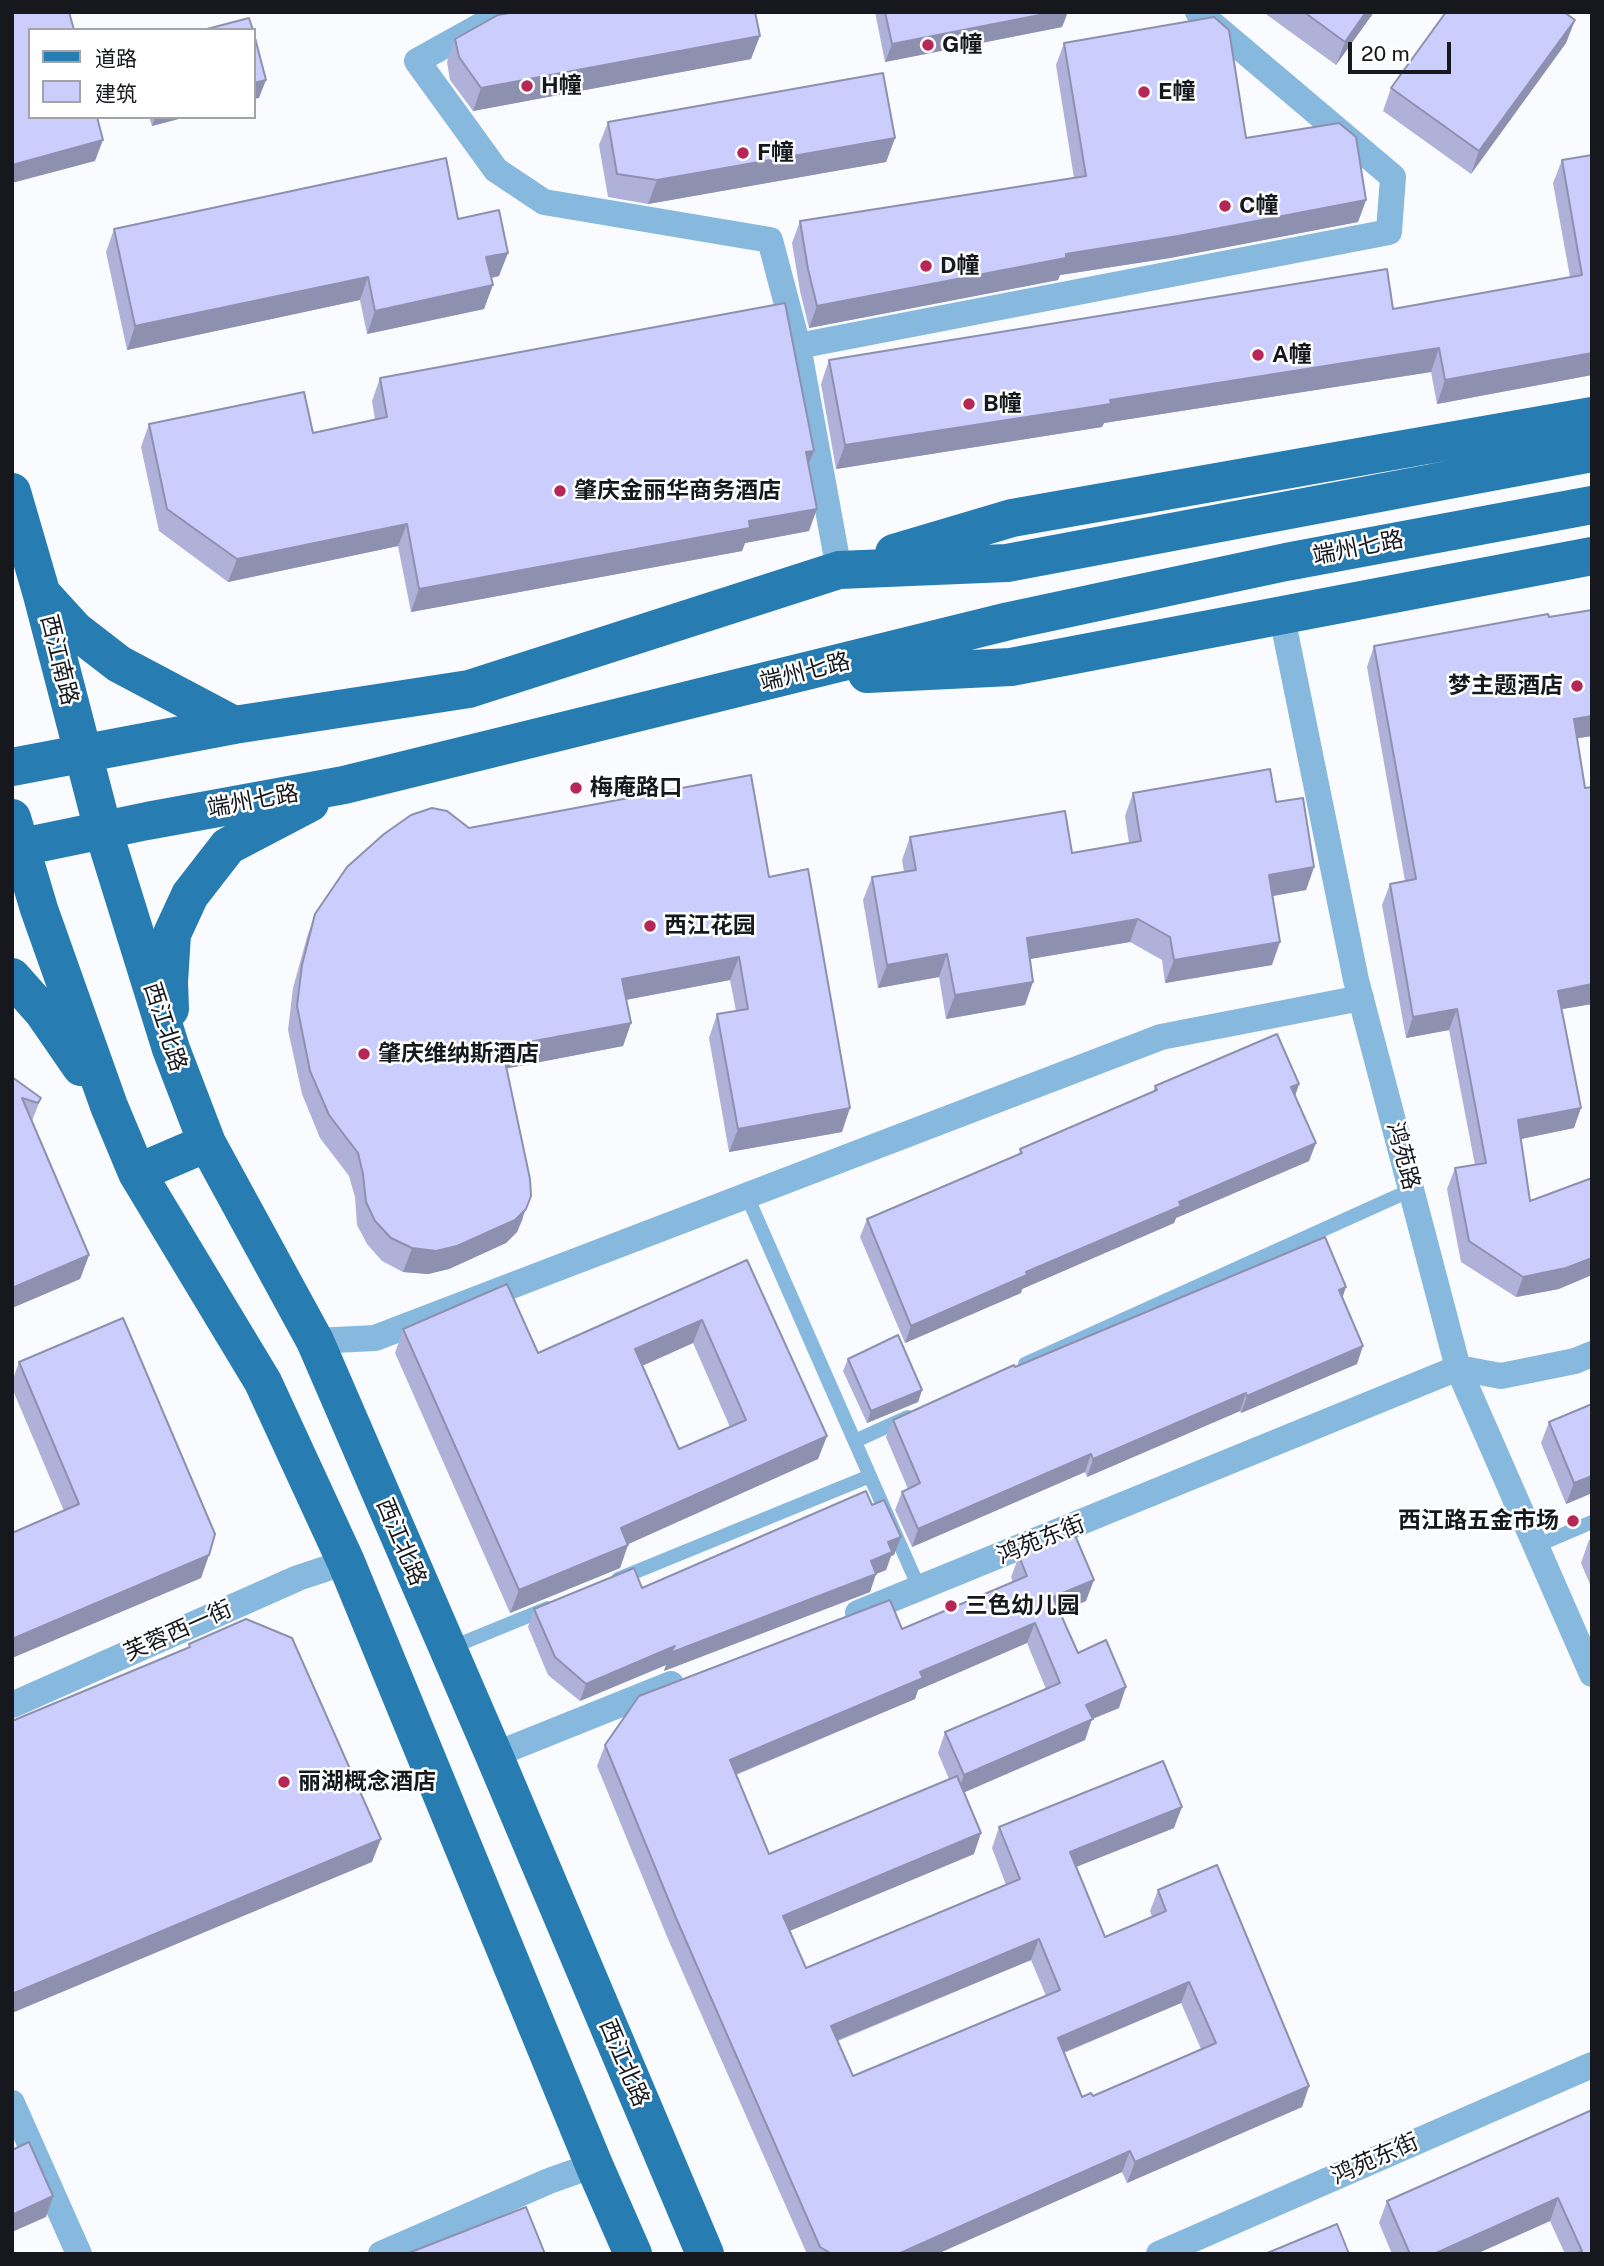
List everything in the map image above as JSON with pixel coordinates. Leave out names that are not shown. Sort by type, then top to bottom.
[{"type":"main road","points":[[12,767],[234,725],[469,689],[839,570],[1012,518],[1592,416]]},
{"type":"main road","points":[[839,570],[1007,563],[1592,453]]},
{"type":"main road","name":"西江南路","points":[[12,492],[43,595],[103,830]]},
{"type":"main road","name":"端州七路","points":[[15,838],[103,830],[344,785],[1009,621],[1207,578],[1592,505]]},
{"type":"main road","points":[[780,678],[1011,667],[1592,556]]},
{"type":"main road","points":[[43,595],[75,630],[119,664],[234,725]]},
{"type":"main road","points":[[171,1049],[169,982],[172,934],[190,895],[228,846],[344,785]]},
{"type":"main road","name":"西江北路","points":[[103,830],[171,1049],[207,1143],[315,1341],[705,2254]]},
{"type":"main road","points":[[15,838],[109,1107],[137,1173],[263,1382],[346,1562],[633,2254]]},
{"type":"main road","points":[[12,977],[43,1012],[109,1107]]},
{"type":"main road","points":[[137,1173],[207,1143]]},
{"type":"street","points":[[505,12],[417,61],[496,170],[544,202],[769,240],[798,346],[839,570]]},
{"type":"street","points":[[798,346],[1390,232],[1393,177],[1198,12]]},
{"type":"street","name":"鸿苑路","points":[[1282,617],[1361,998],[1458,1368],[1536,1546],[1586,1644],[1592,1674]]},
{"type":"street","points":[[315,1341],[375,1338],[1161,1037],[1361,998]]},
{"type":"street","points":[[1458,1368],[1501,1376],[1575,1361],[1592,1353]]},
{"type":"street","name":"鸿苑东街","points":[[829,1624],[920,1590],[1458,1368]]},
{"type":"street","name":"芙蓉西一街","points":[[12,1705],[298,1578],[346,1562]]},
{"type":"street","points":[[494,1755],[700,1674]]},
{"type":"street","name":"鸿苑东街","points":[[1159,2254],[1592,2065]]},
{"type":"street","points":[[12,2103],[79,2254]]},
{"type":"street","points":[[381,2254],[549,2181],[594,2165]]},
{"type":"lane","points":[[1006,1372],[1412,1190]]},
{"type":"lane","points":[[747,1196],[920,1590]]},
{"type":"lane","points":[[855,1441],[918,1412]]},
{"type":"lane","points":[[601,1586],[870,1476]]},
{"type":"lane","points":[[1536,1546],[1592,1522]]},
{"type":"lane","points":[[448,1648],[563,1601]]},
{"type":"building","points":[[12,12],[69,12],[73,28],[28,28],[28,119],[98,119],[103,140],[12,165]]},
{"type":"building","name":"H幢","points":[[515,12],[755,12],[760,36],[481,88],[459,57],[455,39],[498,15]]},
{"type":"building","points":[[885,12],[1055,12],[892,44]]},
{"type":"building","points":[[1304,12],[1366,12],[1345,42]]},
{"type":"building","points":[[1446,12],[1564,12],[1575,20],[1479,151],[1391,88]]},
{"type":"building","points":[[1214,17],[1229,30],[1246,138],[1339,123],[1356,137],[1366,200],[1178,236],[1066,254],[1066,258],[817,306],[800,221],[1086,176],[1064,43]]},
{"type":"building","points":[[249,18],[252,28],[211,28]]},
{"type":"building","points":[[256,42],[266,80],[256,82]]},
{"type":"building","name":"F幢","points":[[883,73],[895,138],[657,180],[617,174],[608,122]]},
{"type":"building","points":[[1592,155],[1592,353],[1445,380],[1439,348],[1110,400],[1111,404],[845,445],[829,360],[1387,269],[1393,309],[1582,275],[1562,160]]},
{"type":"building","points":[[446,158],[458,219],[499,210],[508,253],[486,257],[493,285],[375,311],[368,277],[135,326],[114,229]]},
{"type":"building","name":"肇庆金丽华商务酒店","points":[[785,303],[814,451],[806,452],[817,509],[749,521],[750,528],[419,589],[407,524],[237,559],[167,509],[149,424],[304,392],[313,433],[387,417],[380,378]]},
{"type":"building","points":[[1592,610],[1592,716],[1574,719],[1585,788],[1592,787],[1592,984],[1558,991],[1581,1108],[1518,1120],[1530,1201],[1592,1178],[1592,1258],[1566,1268],[1523,1277],[1469,1241],[1455,1168],[1486,1163],[1457,1009],[1413,1017],[1390,884],[1416,879],[1374,646],[1548,614],[1549,617]]},
{"type":"building","points":[[1270,769],[1276,802],[1303,798],[1314,867],[1269,875],[1280,942],[1174,960],[1170,937],[1138,919],[1027,938],[1033,982],[955,995],[947,954],[887,965],[872,877],[916,870],[910,837],[1065,811],[1072,853],[1141,841],[1133,793]]},
{"type":"building","points":[[751,775],[769,877],[808,869],[850,1108],[738,1129],[717,1014],[748,1009],[739,957],[622,979],[631,1023],[502,1047],[530,1179],[531,1196],[526,1209],[515,1220],[457,1246],[436,1251],[412,1248],[391,1238],[375,1221],[366,1202],[358,1153],[329,1115],[310,1071],[297,1006],[302,965],[315,914],[347,867],[384,834],[411,815],[432,808],[447,811],[469,828]]},
{"type":"building","points":[[1277,1034],[1299,1084],[1291,1087],[1316,1143],[1179,1202],[1181,1206],[1026,1272],[1027,1275],[911,1326],[867,1219],[1022,1153],[1020,1149],[1157,1090],[1155,1086]]},
{"type":"building","points":[[12,1077],[41,1098],[38,1103],[22,1098],[89,1255],[12,1288]]},
{"type":"building","points":[[1325,1237],[1346,1287],[1339,1290],[1363,1346],[1093,1459],[1091,1454],[918,1529],[902,1492],[920,1483],[893,1420],[1014,1365],[1015,1367]]},
{"type":"building","points":[[747,1260],[827,1436],[621,1528],[628,1545],[519,1590],[403,1329],[507,1284],[538,1353]],"holes":[[[702,1320],[746,1420],[679,1449],[635,1349]]]},
{"type":"building","points":[[123,1318],[215,1534],[209,1555],[12,1639],[12,1533],[79,1504],[19,1362]]},
{"type":"building","points":[[898,1335],[922,1390],[871,1411],[848,1359]]},
{"type":"building","points":[[1592,1404],[1592,1476],[1574,1483],[1549,1422]]},
{"type":"building","points":[[866,1491],[872,1505],[884,1500],[901,1537],[888,1542],[892,1552],[871,1561],[876,1574],[670,1653],[675,1646],[586,1684],[555,1657],[534,1609],[634,1568],[642,1588]]},
{"type":"building","points":[[1074,1533],[1094,1580],[1053,1597],[1078,1653],[1106,1640],[1126,1687],[1086,1705],[1093,1719],[964,1775],[945,1732],[1060,1683],[1035,1623],[920,1672],[923,1678],[730,1760],[769,1854],[957,1776],[981,1833],[783,1916],[806,1968],[1020,1879],[999,1827],[1163,1761],[1182,1807],[1070,1852],[1105,1937],[1166,1911],[1158,1890],[1217,1865],[1309,2086],[1135,2162],[1130,2151],[898,2254],[832,2254],[820,2247],[676,1918],[605,1745],[639,1696],[890,1600],[902,1629],[1027,1576],[1019,1556]],"holes":[[[1039,1939],[1060,1990],[853,2076],[831,2026]],[[1189,1982],[1216,2043],[1093,2096],[1091,2093],[1082,2097],[1058,2038]]]},
{"type":"building","points":[[246,1619],[292,1638],[381,1839],[12,1994],[12,1721],[190,1647],[189,1644]]},
{"type":"building","points":[[1592,2110],[1592,2254],[1576,2254],[1582,2251],[1558,2198],[1434,2254],[1410,2254],[1387,2201]]},
{"type":"building","points":[[29,2142],[53,2196],[12,2215],[12,2150]]},
{"type":"building","points":[[526,2207],[545,2254],[406,2254]]},
{"type":"building","points":[[1337,2224],[1349,2254],[1265,2254]]},
{"type":"place","name":"G幢","points":[[928,45]]},
{"type":"place","name":"H幢","points":[[527,86]]},
{"type":"place","name":"E幢","points":[[1144,92]]},
{"type":"place","name":"F幢","points":[[743,153]]},
{"type":"place","name":"C幢","points":[[1225,206]]},
{"type":"place","name":"D幢","points":[[926,266]]},
{"type":"place","name":"A幢","points":[[1258,355]]},
{"type":"place","name":"B幢","points":[[969,404]]},
{"type":"place","name":"肇庆金丽华商务酒店","points":[[560,491]]},
{"type":"place","name":"梦主题酒店","points":[[1577,686]]},
{"type":"place","name":"梅庵路口","points":[[576,788]]},
{"type":"place","name":"西江花园","points":[[650,926]]},
{"type":"place","name":"肇庆维纳斯酒店","points":[[364,1054]]},
{"type":"place","name":"西江路五金市场","points":[[1573,1521]]},
{"type":"place","name":"三色幼儿园","points":[[951,1606]]},
{"type":"place","name":"丽湖概念酒店","points":[[284,1782]]}]
